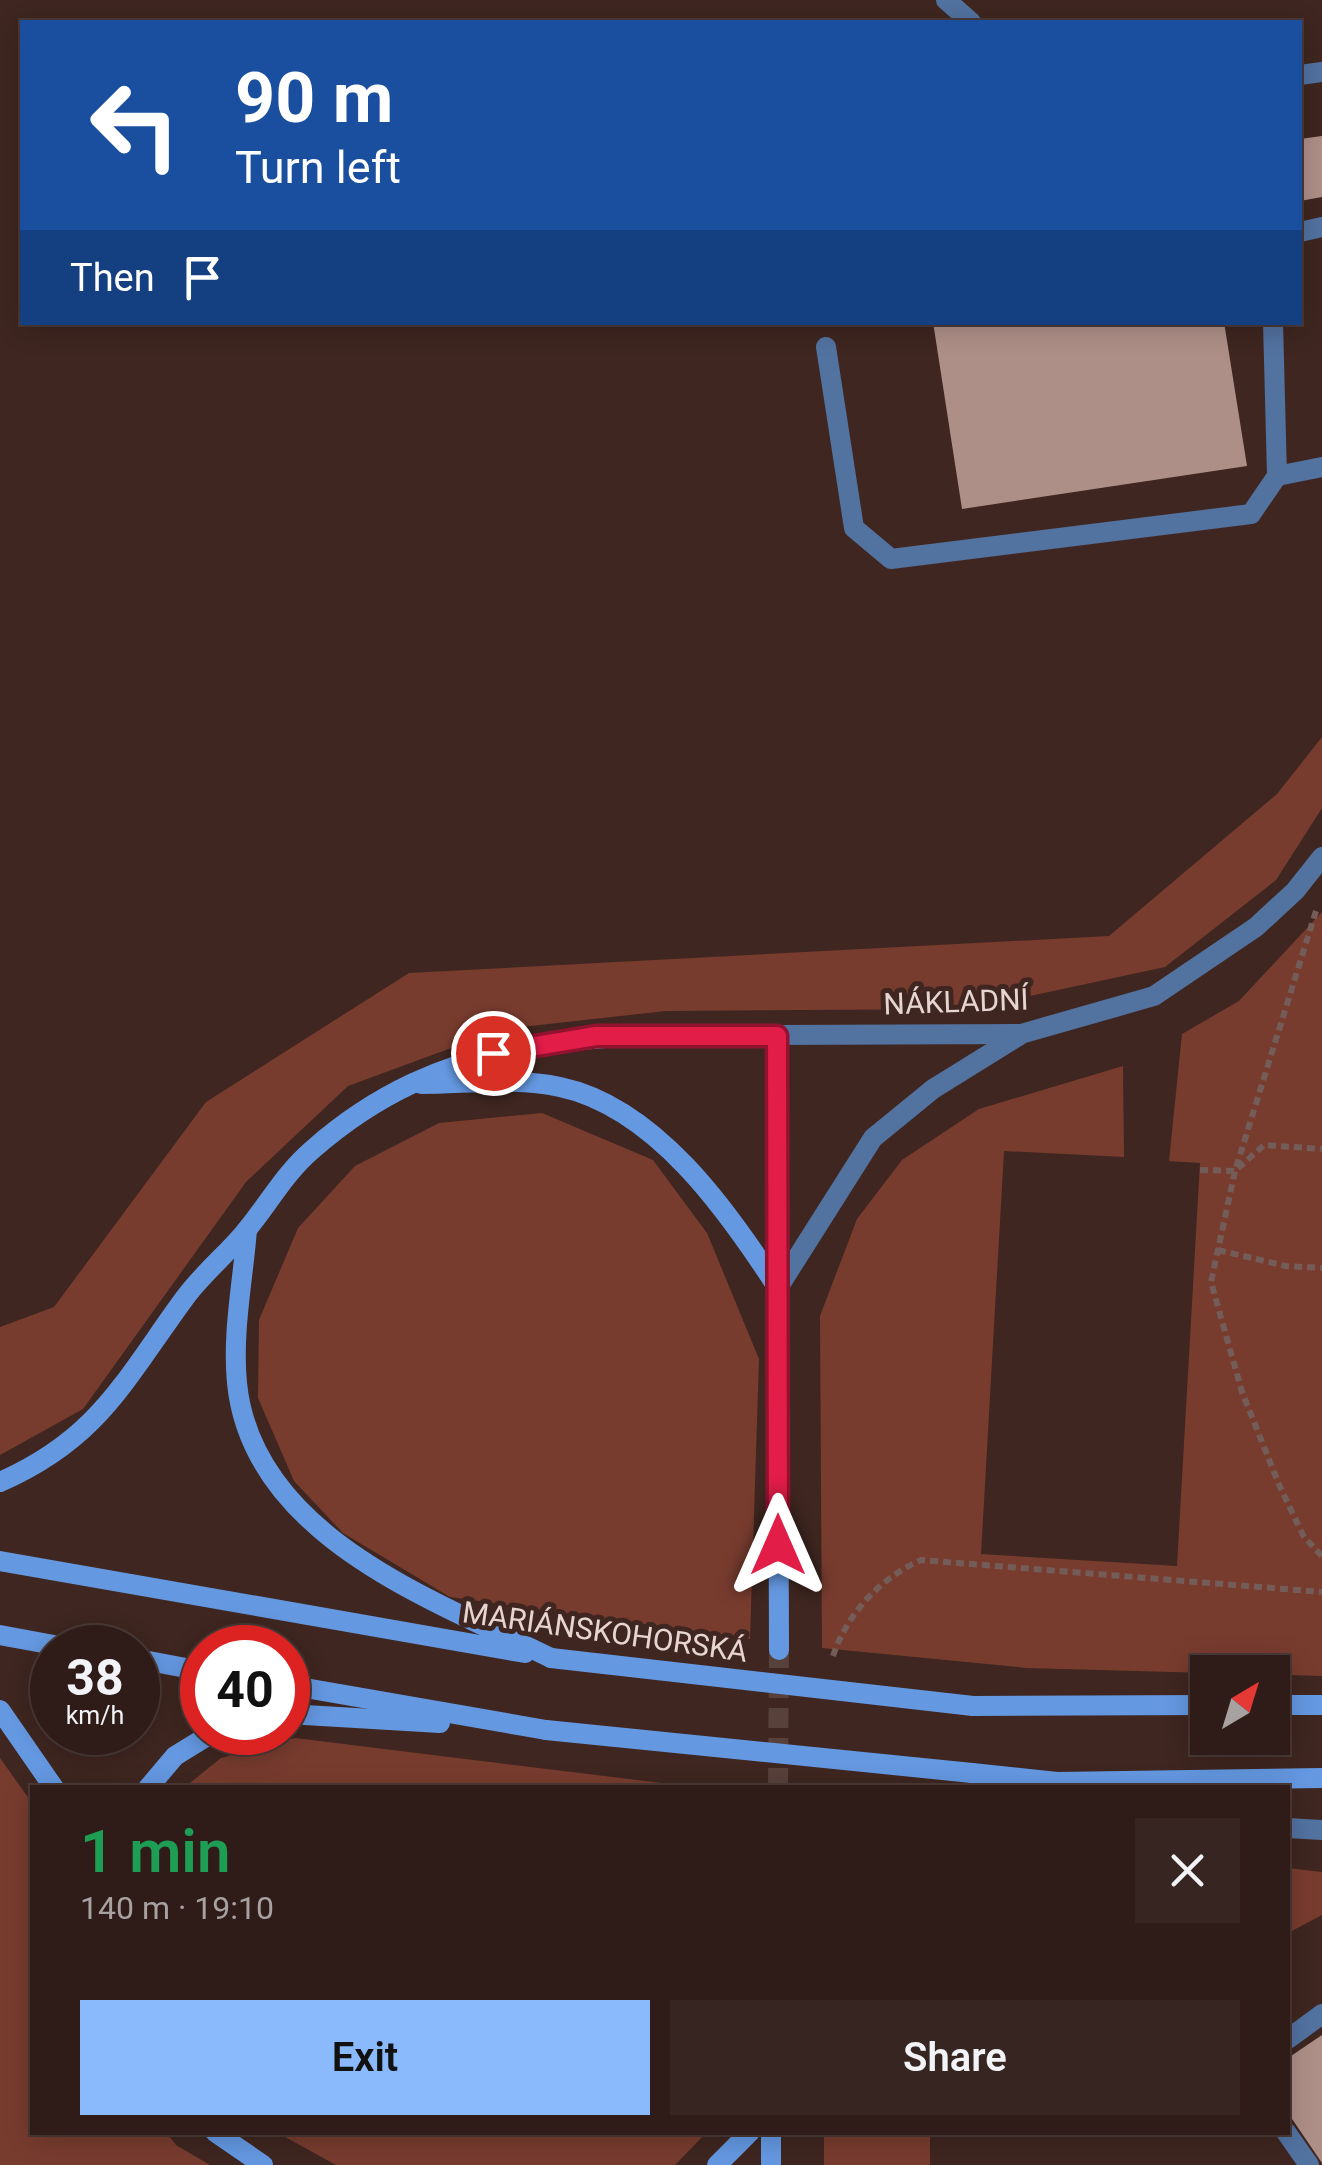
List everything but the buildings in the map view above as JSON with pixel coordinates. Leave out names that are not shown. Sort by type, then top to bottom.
[{"type":"main road","points":[[0,1482],[45,1460],[97,1420],[186,1296],[247,1230],[271,1194],[310,1151],[368,1108],[414,1084],[493,1053],[566,1039],[777,1036],[779,1650]]},
{"type":"main road","points":[[414,1084],[543,1084],[598,1102],[648,1134],[703,1182],[778,1288]]},
{"type":"main road","points":[[247,1230],[237,1382],[244,1420],[272,1474],[320,1529],[359,1561],[552,1658]]},
{"type":"main road","name":"MARIÁNSKOHORSKÁ","points":[[0,1561],[552,1658],[972,1706],[1190,1705]]},
{"type":"main road","points":[[0,1635],[30,1641]]},
{"type":"main road","points":[[310,1689],[546,1730]]},
{"type":"main road","points":[[1290,1705],[1322,1705]]},
{"type":"main road","points":[[0,1710],[52,1785]]},
{"type":"main road","points":[[310,1715],[546,1730],[1066,1785],[1322,1778]]},
{"type":"main road","points":[[151,1785],[180,1753]]},
{"type":"main road","points":[[219,2135],[263,2165]]},
{"type":"main road","points":[[717,2165],[747,2135]]},
{"type":"main road","points":[[771,2135],[771,2165]]},
{"type":"street","points":[[946,0],[969,20]]},
{"type":"street","points":[[826,347],[854,528],[891,559],[1251,514],[1277,476],[1274,325]]},
{"type":"street","points":[[1277,476],[1322,468]]},
{"type":"street","name":"NÁKLADNÍ","points":[[777,1036],[1022,1034],[1154,996],[1256,926],[1295,891],[1322,857]]},
{"type":"street","points":[[778,1288],[872,1138],[932,1089],[1022,1034]]},
{"type":"street","points":[[1290,1828],[1322,1830]]},
{"type":"street","points":[[1290,2038],[1322,2014]]},
{"type":"street","points":[[1288,2135],[1309,2165]]},
{"type":"path","points":[[1322,893],[1235,1170],[1211,1282],[1242,1392],[1304,1536],[1322,1556]]},
{"type":"path","points":[[1200,1170],[1235,1170],[1264,1144],[1322,1149]]},
{"type":"path","points":[[1218,1250],[1286,1266],[1322,1268]]},
{"type":"path","points":[[832,1656],[841,1630],[861,1606],[902,1568],[921,1560],[1322,1592]]},
{"type":"shaded area","points":[[1322,737],[1322,808],[1276,880],[1165,967],[969,1009],[666,1011],[503,1029],[348,1086],[246,1182],[83,1409],[0,1455],[0,1327],[54,1307],[206,1102],[409,973],[1109,936],[1277,794]]},
{"type":"shaded area","points":[[1322,912],[1322,1676],[1290,1675],[1290,1655],[1190,1655],[1190,1672],[1027,1668],[822,1648],[820,1316],[857,1219],[902,1160],[979,1109],[1123,1066],[1124,1157],[1004,1151],[981,1554],[1177,1566],[1200,1163],[1169,1161],[1182,1034],[1239,1001]]},
{"type":"shaded area","points":[[542,1113],[653,1160],[707,1233],[759,1359],[750,1639],[450,1597],[343,1533],[294,1481],[258,1398],[259,1320],[298,1228],[355,1166],[439,1123]]},
{"type":"shaded area","points":[[310,1740],[678,1785],[187,1785],[221,1758],[232,1755],[310,1755]]},
{"type":"shaded area","points":[[0,1758],[30,1800],[30,2135],[168,2135],[176,2145],[210,2165],[0,2165]]},
{"type":"shaded area","points":[[1290,1868],[1322,1872],[1322,1915],[1290,1932]]},
{"type":"shaded area","points":[[282,2135],[704,2135],[675,2165],[336,2165]]},
{"type":"shaded area","points":[[824,2135],[930,2135],[930,2165],[824,2165]]},
{"type":"tunnel","points":[[778,1785],[779,1650]]},
{"type":"route","points":[[493,1053],[596,1036],[777,1036],[778,1545]]}]
